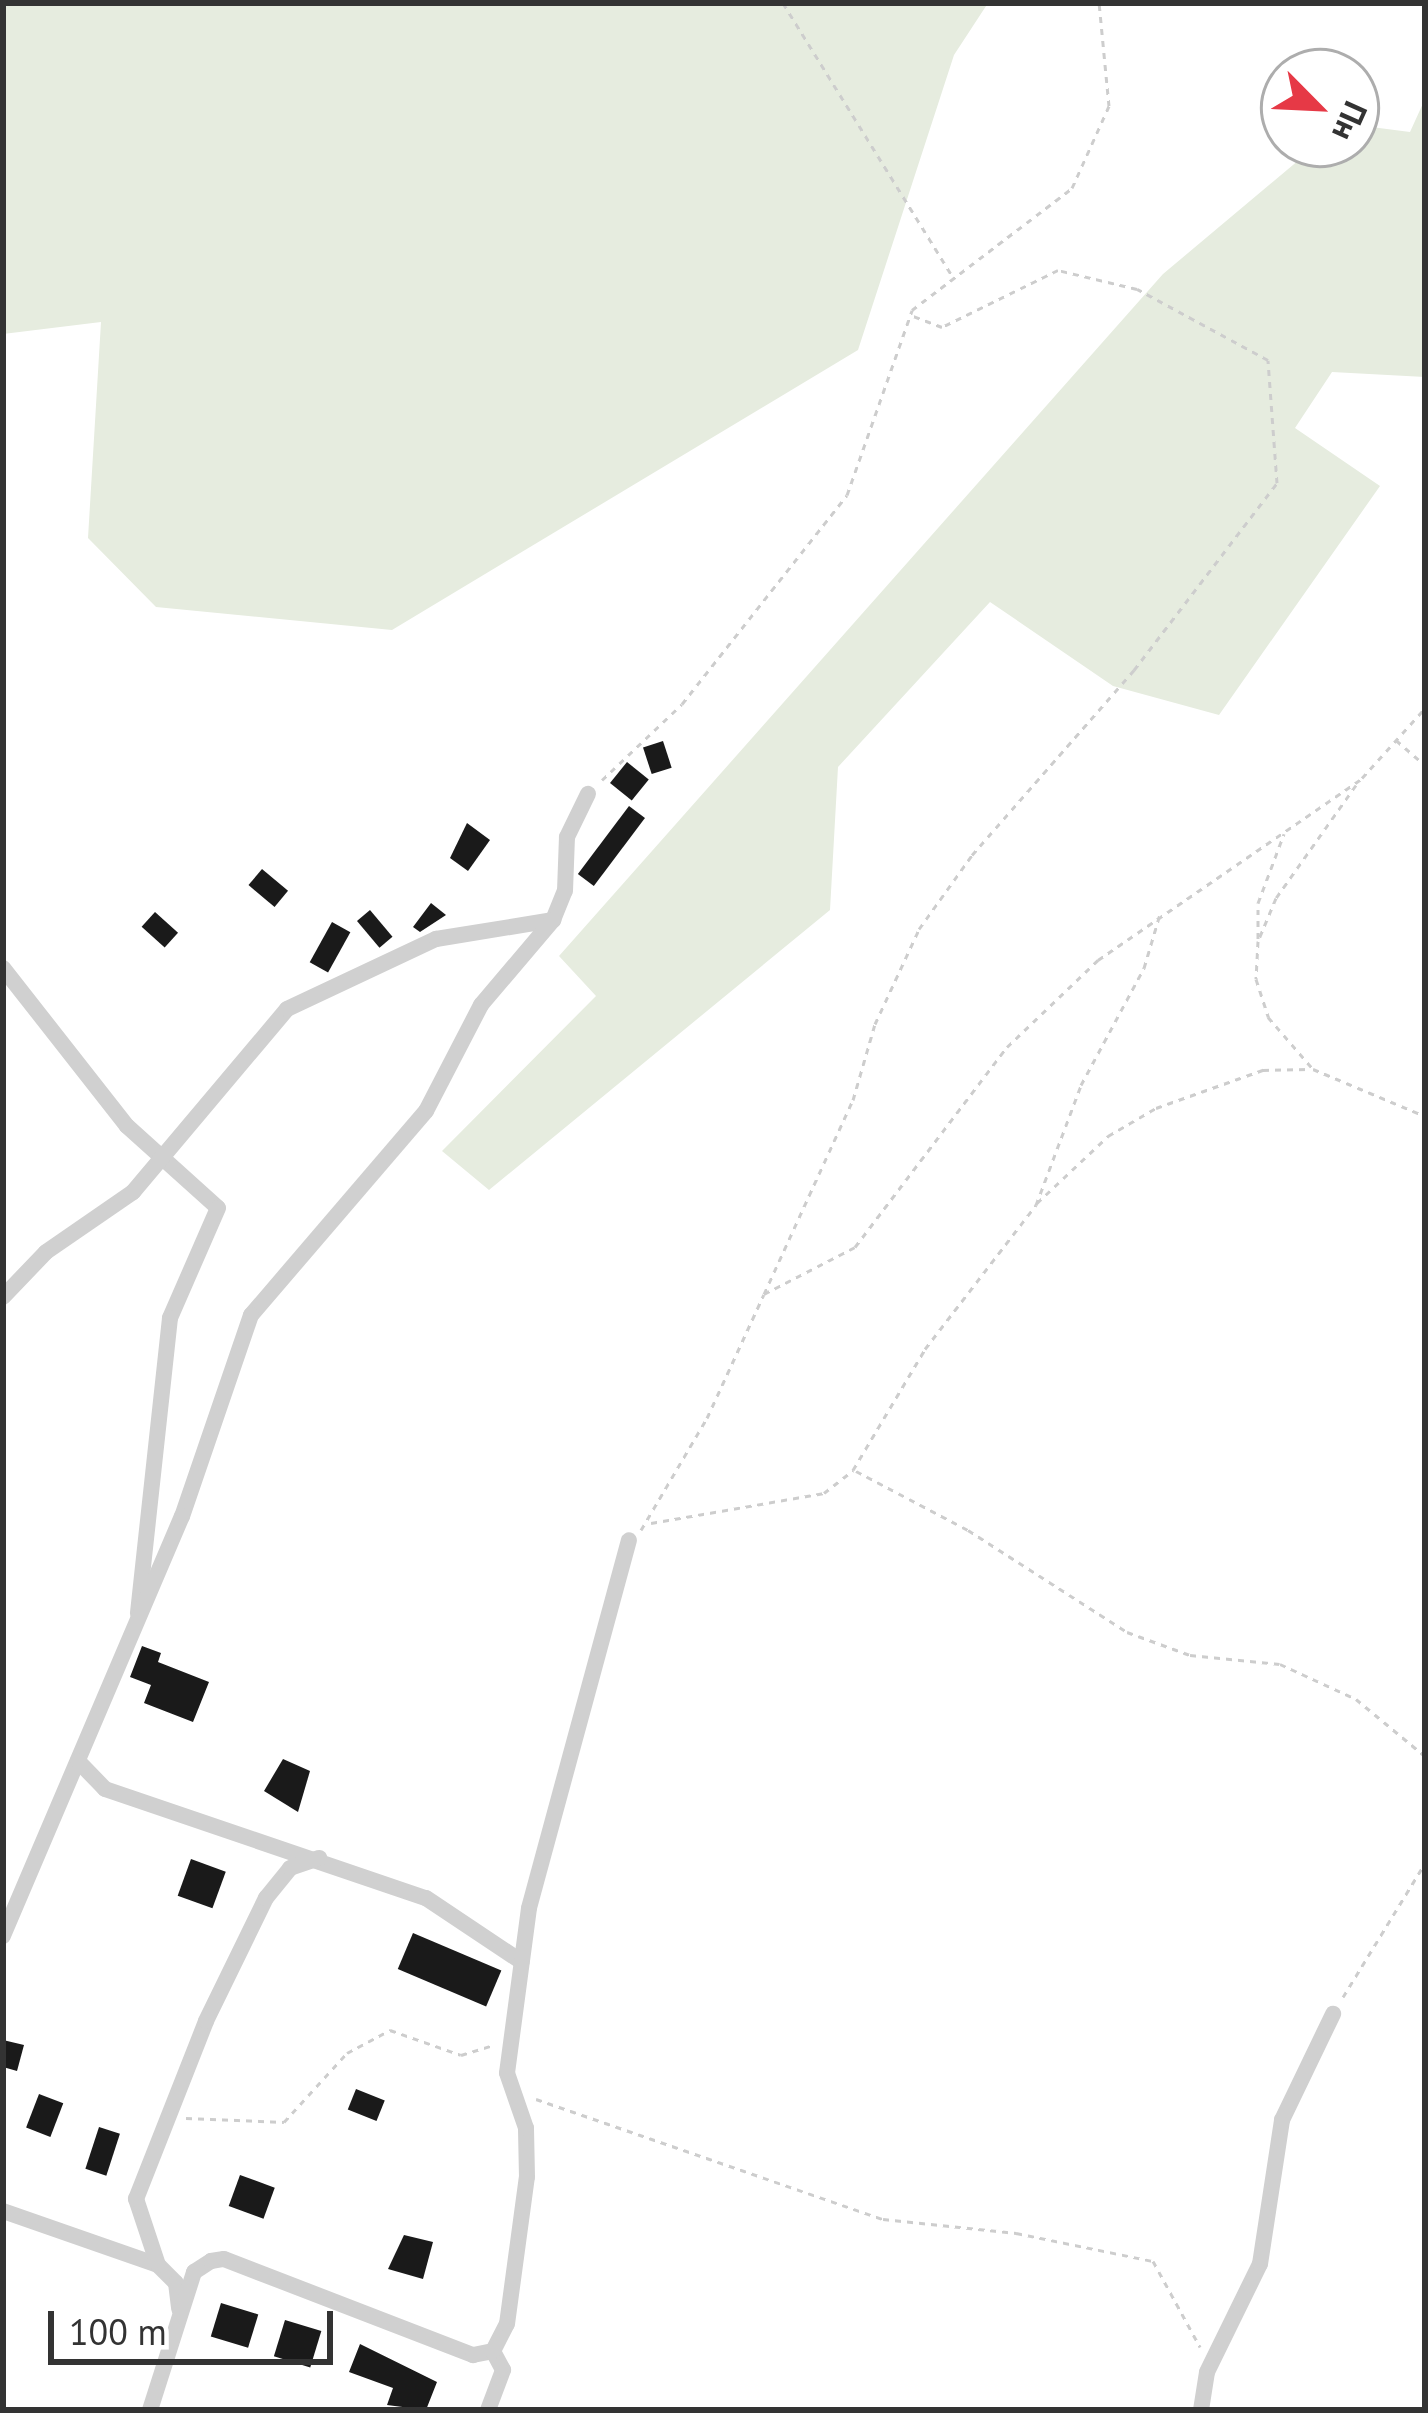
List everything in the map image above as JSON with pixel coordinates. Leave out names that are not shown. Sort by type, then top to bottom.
[{"type":"street","points":[[3,1936],[138,1620],[251,1315],[425,1112],[481,1005],[553,920],[565,891],[567,837],[587,794]]},
{"type":"street","points":[[3,1297],[159,1162],[287,1009],[314,991],[436,939],[553,920]]},
{"type":"street","points":[[3,968],[159,1162],[218,1208],[170,1318],[156,1387],[138,1620]]},
{"type":"street","points":[[493,2351],[506,2324],[527,2177],[526,2128],[513,2091],[513,2031],[530,1908],[588,1714],[608,1595],[629,1540]]},
{"type":"street","points":[[78,1761],[105,1789],[322,1857],[426,1898],[522,1962]]},
{"type":"street","points":[[158,2265],[136,2199],[165,2126],[266,1898],[290,1868],[322,1857]]},
{"type":"street","points":[[1201,2410],[1208,2372],[1260,2264],[1282,2120],[1333,2014]]},
{"type":"street","points":[[3,2212],[158,2265],[176,2283],[178,2316]]},
{"type":"street","points":[[150,2410],[194,2272],[224,2259],[473,2355],[493,2351]]},
{"type":"street","points":[[488,2410],[503,2370],[493,2351]]},
{"type":"path","points":[[783,3],[953,278]]},
{"type":"path","points":[[587,794],[682,704],[847,495],[910,315],[1072,188],[1109,106],[1099,3]]},
{"type":"path","points":[[629,1540],[647,1525],[764,1294],[853,1100],[875,1024],[919,929],[1277,483],[1268,360],[1137,289],[1058,270],[943,328],[910,315]]},
{"type":"path","points":[[1258,941],[1299,857],[1425,708]]},
{"type":"path","points":[[1396,740],[1425,766]]},
{"type":"path","points":[[764,1294],[855,1247],[1007,1047],[1161,912],[1361,779]]},
{"type":"path","points":[[1285,832],[1258,903],[1256,979],[1268,1017],[1313,1069]]},
{"type":"path","points":[[1036,1204],[1081,1085],[1144,968],[1161,912]]},
{"type":"path","points":[[647,1525],[824,1493],[853,1470],[925,1349],[1036,1204],[1108,1136],[1156,1108],[1263,1070],[1313,1069],[1425,1116]]},
{"type":"path","points":[[853,1470],[968,1530],[1127,1632],[1190,1655],[1280,1664],[1356,1699],[1425,1756]]},
{"type":"path","points":[[1333,2014],[1425,1863]]},
{"type":"path","points":[[165,2126],[188,2117],[284,2122],[347,2053],[390,2030],[460,2055],[513,2031]]},
{"type":"path","points":[[513,2091],[884,2219],[1016,2233],[1154,2261],[1192,2323],[1208,2372]]},
{"type":"shaded area","points":[[3,3],[988,3],[954,55],[858,350],[392,630],[156,607],[88,538],[101,322],[3,334]]},
{"type":"shaded area","points":[[1425,99],[1425,377],[1332,372],[1295,428],[1380,486],[1219,715],[1113,686],[990,602],[838,767],[830,910],[489,1190],[442,1151],[596,996],[559,956],[1163,274],[1289,168],[1380,168],[1380,128],[1410,132]]},
{"type":"building","points":[[663,741],[672,768],[652,774],[643,747]]},
{"type":"building","points":[[627,762],[649,780],[632,801],[610,783]]},
{"type":"building","points":[[629,806],[645,818],[594,886],[578,874]]},
{"type":"building","points":[[467,823],[490,840],[468,871],[450,858]]},
{"type":"building","points":[[262,869],[288,891],[275,907],[249,885]]},
{"type":"building","points":[[431,903],[446,915],[420,932],[413,927]]},
{"type":"building","points":[[370,910],[392,937],[379,948],[357,921]]},
{"type":"building","points":[[155,912],[178,933],[165,948],[142,927]]},
{"type":"building","points":[[332,922],[350,932],[328,972],[310,962]]},
{"type":"building","points":[[142,1646],[161,1653],[158,1662],[209,1682],[193,1722],[144,1703],[151,1685],[130,1677]]},
{"type":"building","points":[[283,1759],[310,1771],[298,1812],[264,1791]]},
{"type":"building","points":[[191,1859],[226,1872],[212,1908],[178,1896]]},
{"type":"building","points":[[413,1933],[501,1971],[486,2006],[398,1969]]},
{"type":"building","points":[[3,2040],[24,2045],[17,2071],[3,2067]]},
{"type":"building","points":[[356,2089],[385,2101],[377,2121],[348,2109]]},
{"type":"building","points":[[39,2094],[63,2103],[50,2137],[26,2128]]},
{"type":"building","points":[[99,2127],[120,2134],[106,2176],[85,2169]]},
{"type":"building","points":[[240,2175],[275,2188],[263,2219],[229,2206]]},
{"type":"building","points":[[404,2235],[433,2242],[423,2279],[388,2269]]},
{"type":"building","points":[[221,2303],[258,2314],[248,2348],[211,2336]]},
{"type":"building","points":[[285,2320],[321,2331],[310,2367],[274,2356]]},
{"type":"building","points":[[360,2344],[437,2382],[426,2410],[387,2405],[393,2388],[349,2372]]}]
